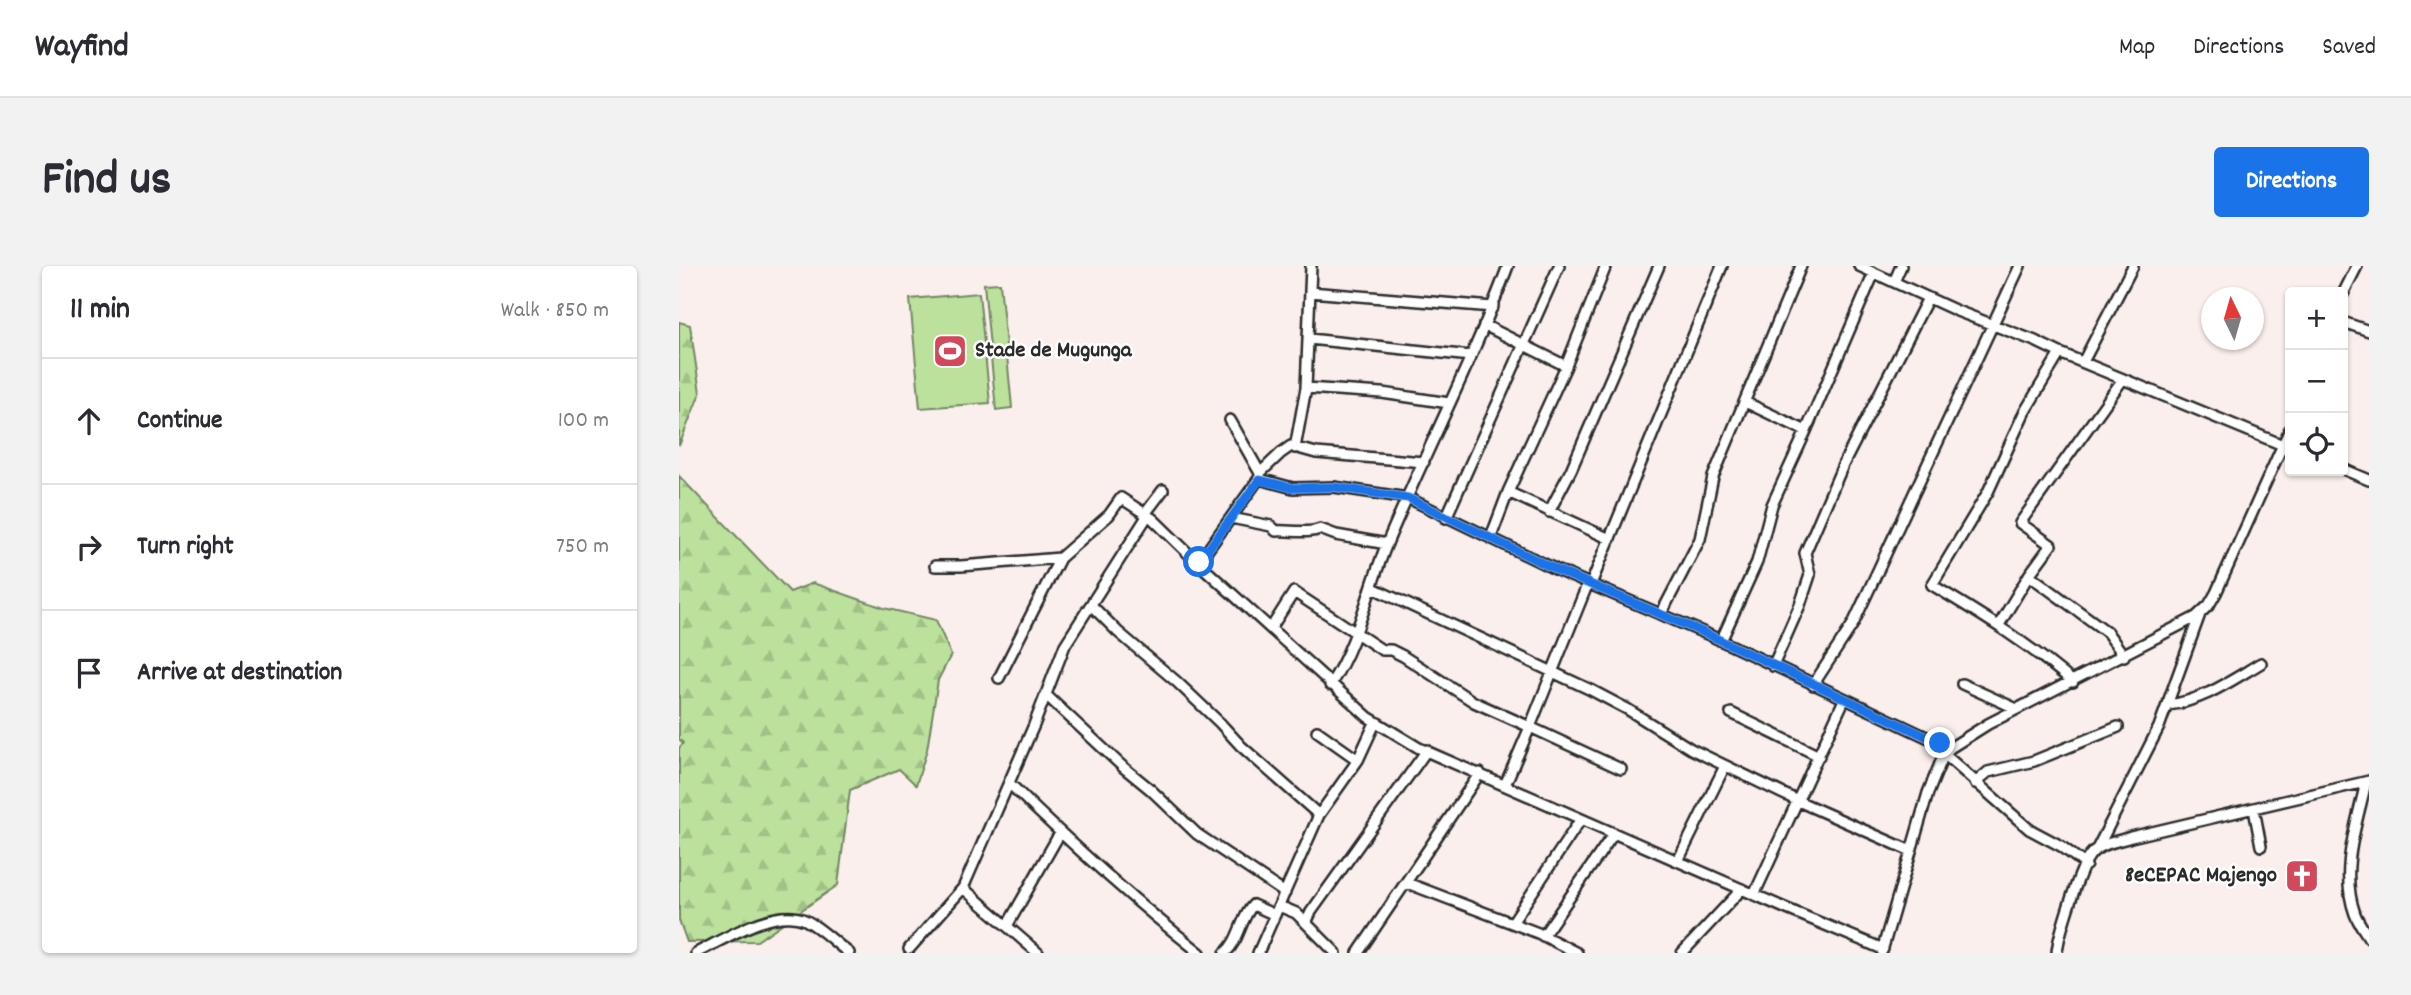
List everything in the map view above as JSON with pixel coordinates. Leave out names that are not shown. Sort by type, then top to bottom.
[{"type":"street","points":[[1295,448],[1306,388],[1305,361],[1309,339],[1311,266]]},
{"type":"street","points":[[1330,685],[1343,666],[1387,544],[1493,307],[1508,266]]},
{"type":"street","points":[[1446,517],[1559,266]]},
{"type":"street","points":[[1491,537],[1508,492],[1566,366],[1606,266]]},
{"type":"street","points":[[1549,512],[1571,470],[1659,266]]},
{"type":"street","points":[[1505,785],[1722,266]]},
{"type":"street","points":[[1661,614],[1700,539],[1713,477],[1801,266]]},
{"type":"street","points":[[1860,266],[1928,298],[2285,445]]},
{"type":"street","points":[[1894,282],[1901,266]]},
{"type":"street","points":[[1812,685],[1853,624],[2020,266]]},
{"type":"street","points":[[2083,362],[2133,266]]},
{"type":"street","points":[[2347,287],[2359,266],[2369,269]]},
{"type":"street","points":[[1721,641],[1757,562],[1772,505],[1874,273]]},
{"type":"street","points":[[1310,292],[1493,307]]},
{"type":"street","points":[[1773,666],[1810,575],[1805,552],[1843,465],[1928,298]]},
{"type":"street","points":[[2348,324],[2369,331]]},
{"type":"street","points":[[1484,325],[1566,366]]},
{"type":"street","points":[[1309,339],[1471,356]]},
{"type":"street","points":[[2060,353],[2024,412],[1988,492],[1932,585],[1999,625],[2073,682]]},
{"type":"street","points":[[1999,625],[2051,545],[2020,523],[2123,379]]},
{"type":"street","points":[[1306,388],[1382,393],[1449,404]]},
{"type":"street","points":[[1745,401],[1806,431]]},
{"type":"street","points":[[1230,420],[1260,476],[1293,488],[1334,487],[1408,498],[1590,584],[1721,641],[1947,751],[1975,783],[2029,829],[2061,846],[2086,865]]},
{"type":"street","points":[[1199,562],[1260,476],[1291,446],[1336,456],[1424,462]]},
{"type":"street","points":[[999,678],[1059,558],[1109,515],[1121,498],[1146,515],[1330,685],[1375,723],[1427,751],[1883,951],[1928,793],[1947,751],[1988,724],[2185,625],[2201,613],[2216,593],[2228,561],[2285,450]]},
{"type":"street","points":[[2348,471],[2369,480]]},
{"type":"street","points":[[909,949],[963,888],[1065,645],[1163,490]]},
{"type":"street","points":[[1508,492],[1610,539]]},
{"type":"street","points":[[1231,518],[1271,526],[1276,531],[1293,529],[1314,532],[1319,529],[1335,535],[1387,544]]},
{"type":"street","points":[[935,566],[1059,558]]},
{"type":"street","points":[[2029,575],[2107,632],[2125,656]]},
{"type":"street","points":[[1373,588],[1627,709],[1691,749],[1798,802],[1911,851]]},
{"type":"street","points":[[1271,628],[1294,592],[1355,633],[1383,650],[1391,650],[1403,656],[1474,702],[1621,769]]},
{"type":"street","points":[[1092,606],[1319,815]]},
{"type":"street","points":[[2097,849],[2159,727],[2201,613]]},
{"type":"street","points":[[2168,705],[2185,703],[2216,690],[2262,663]]},
{"type":"street","points":[[1962,684],[2017,709]]},
{"type":"street","points":[[1046,695],[1197,834],[1285,893]]},
{"type":"street","points":[[1754,895],[1844,700]]},
{"type":"street","points":[[1731,713],[1819,756]]},
{"type":"street","points":[[1258,953],[1319,815],[1358,760],[1375,723]]},
{"type":"street","points":[[1975,783],[1988,772],[2034,761],[2118,727]]},
{"type":"street","points":[[1317,731],[1358,760]]},
{"type":"street","points":[[1306,923],[1311,912],[1427,751]]},
{"type":"street","points":[[1678,861],[1725,766]]},
{"type":"street","points":[[1358,953],[1480,773]]},
{"type":"street","points":[[2057,953],[2070,904],[2090,855],[2097,849],[2131,837],[2367,782],[2349,855],[2355,915],[2369,938]]},
{"type":"street","points":[[1009,783],[1060,833],[1164,925],[1201,953]]},
{"type":"street","points":[[2255,809],[2260,846]]},
{"type":"street","points":[[1512,923],[1581,819]]},
{"type":"street","points":[[1007,926],[1060,833]]},
{"type":"street","points":[[1543,936],[1614,833]]},
{"type":"street","points":[[1407,883],[1512,923],[1577,953]]},
{"type":"street","points":[[963,888],[1037,953]]},
{"type":"street","points":[[1682,953],[1742,889]]},
{"type":"street","points":[[1225,953],[1237,937],[1247,912],[1253,905],[1296,913],[1336,953]]},
{"type":"street","points":[[697,953],[757,922],[782,918],[803,919],[849,953]]},
{"type":"green space","points":[[1000,283],[1012,408],[996,410],[984,284]]},
{"type":"green space","name":"Stade de Mugunga","points":[[979,293],[990,403],[920,408],[910,299]]},
{"type":"green space","points":[[679,322],[690,325],[700,393],[679,446]]},
{"type":"green space","points":[[679,476],[790,592],[813,583],[884,608],[936,620],[951,655],[938,680],[927,750],[916,785],[899,769],[850,790],[838,885],[757,941],[687,942],[679,920],[679,748],[683,743],[679,739]]},
{"type":"place","name":"Stade de Mugunga","points":[[950,351]]},
{"type":"place","name":"8eCEPAC Majengo","points":[[2302,876]]},
{"type":"route","points":[[1199,562],[1259,480],[1293,488],[1334,487],[1408,498],[1559,571],[1707,634],[1940,743]]}]
